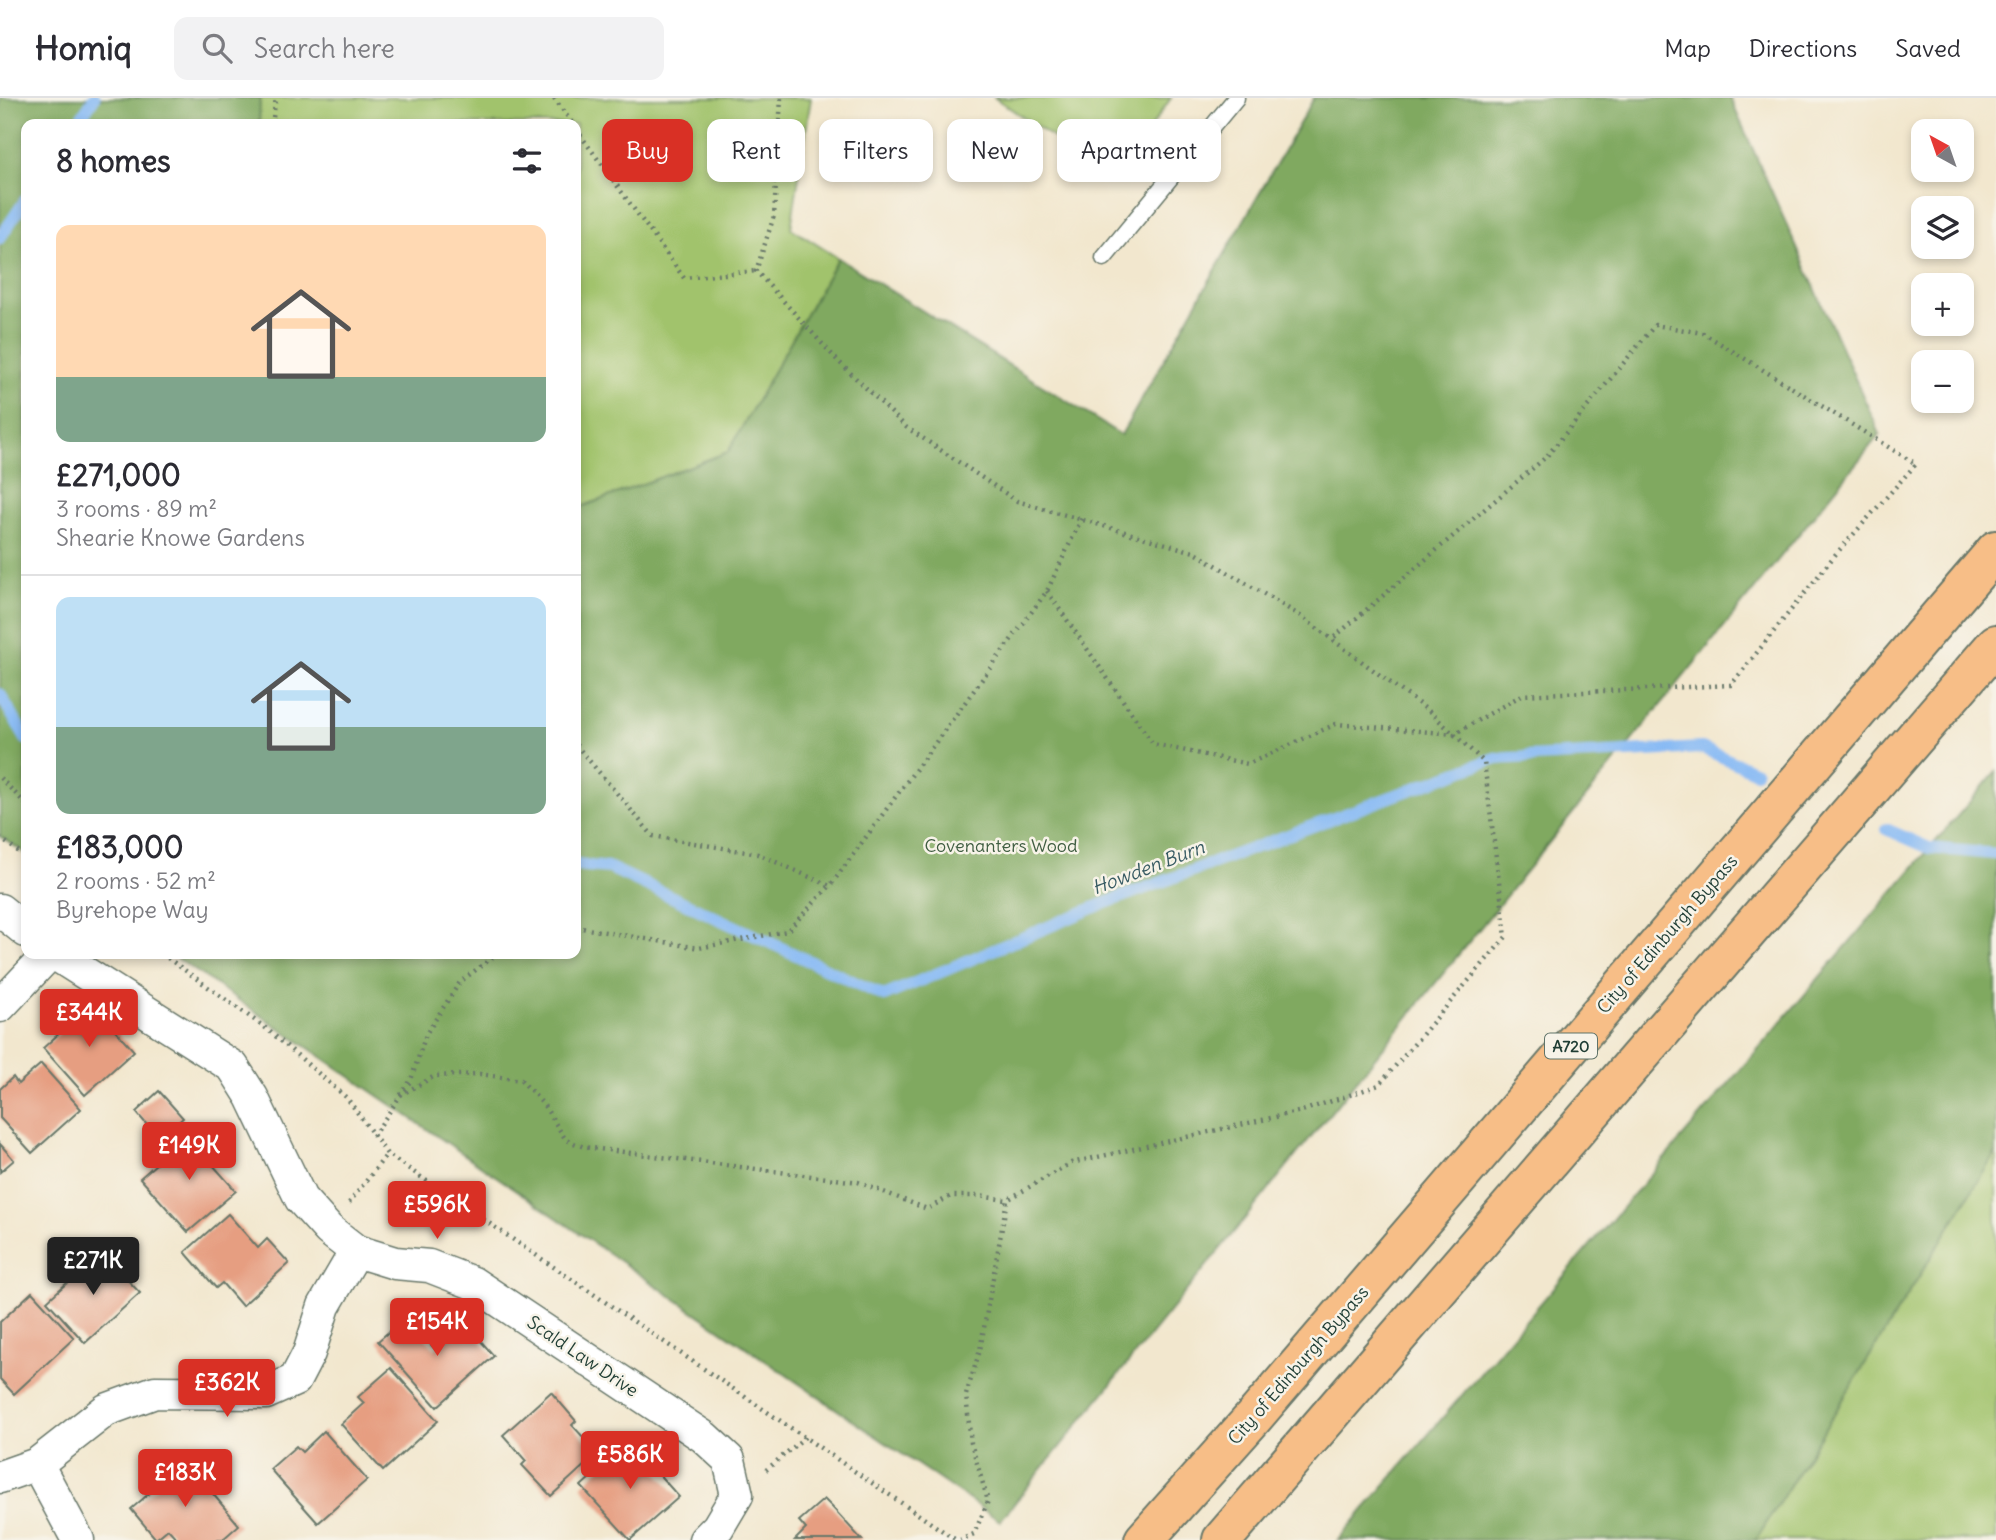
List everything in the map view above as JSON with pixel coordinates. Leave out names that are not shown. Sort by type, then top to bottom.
[{"type":"highway","name":"City of Edinburgh Bypass","points":[[1144,1540],[1253,1419],[1996,550]]},
{"type":"highway","points":[[1222,1540],[1996,645]]},
{"type":"street","points":[[0,910],[21,927]]},
{"type":"street","points":[[0,1006],[44,959]]},
{"type":"street","name":"Scald Law Drive","points":[[63,959],[233,1067],[252,1097],[301,1199],[329,1230],[356,1251],[395,1263],[429,1266],[473,1283],[704,1437],[729,1461],[737,1494]]},
{"type":"street","points":[[0,1478],[37,1464],[106,1410],[155,1392],[266,1393],[295,1380],[309,1353],[324,1306],[356,1251]]},
{"type":"street","points":[[37,1464],[78,1540]]},
{"type":"street","points":[[705,1540],[718,1527],[737,1494]]},
{"type":"lane","points":[[1104,258],[1236,98]]},
{"type":"path","points":[[273,119],[276,98]]},
{"type":"path","points":[[554,98],[569,119]]},
{"type":"path","points":[[755,271],[774,216],[781,98]]},
{"type":"path","points":[[581,136],[684,278],[755,271]]},
{"type":"path","points":[[400,1095],[435,1076],[480,1074],[521,1080],[543,1104],[566,1140],[584,1147],[858,1182],[927,1209],[951,1196],[1007,1200],[1071,1163],[1302,1111],[1379,1086],[1506,937],[1484,762],[1430,712],[1299,615],[1194,552],[1017,500],[906,427],[838,361],[755,271]]},
{"type":"path","points":[[1047,591],[1153,744],[1248,764],[1336,724],[1454,734],[1522,695],[1731,685],[1835,555],[1916,464],[1703,333],[1655,325],[1546,457],[1332,639]]},
{"type":"path","points":[[581,928],[699,948],[787,931],[830,886],[1047,591],[1082,518]]},
{"type":"path","points":[[581,750],[653,836],[758,854],[830,886]]},
{"type":"path","points":[[0,778],[21,799]]},
{"type":"path","points":[[0,838],[21,853]]},
{"type":"path","points":[[169,959],[267,1029],[347,1098],[387,1154],[958,1540],[974,1534],[988,1501],[971,1443],[966,1395],[979,1350],[1007,1200]]},
{"type":"path","points":[[373,1136],[411,1080],[426,1034],[460,982],[490,959]]},
{"type":"path","points":[[329,1230],[387,1154]]},
{"type":"path","points":[[737,1494],[805,1437]]},
{"type":"green space","points":[[0,98],[260,98],[259,119],[21,119],[21,851],[0,836]]},
{"type":"green space","points":[[260,98],[811,98],[805,137],[805,119],[707,119],[707,182],[798,182],[791,228],[838,258],[728,452],[581,507],[581,119],[259,119]]},
{"type":"green space","points":[[995,98],[1171,98],[1157,119],[1057,119],[1057,140],[1043,131],[1043,119],[1026,119]]},
{"type":"green space","name":"Covenanters Wood","points":[[1314,98],[1730,98],[1880,434],[1000,1521],[178,959],[581,959],[581,507],[728,452],[838,258],[1121,435]]},
{"type":"green space","points":[[1996,771],[1996,1152],[1756,1540],[1338,1540]]},
{"type":"green space","points":[[1996,1152],[1996,1540],[1756,1540]]},
{"type":"building","points":[[92,1004],[134,1051],[85,1095],[43,1048]]},
{"type":"building","points":[[41,1064],[81,1109],[32,1153],[0,1118],[0,1089],[13,1077],[18,1084]]},
{"type":"building","points":[[159,1091],[183,1118],[159,1139],[136,1112]]},
{"type":"building","points":[[195,1130],[219,1158],[212,1164],[236,1191],[188,1232],[140,1178]]},
{"type":"building","points":[[0,1144],[14,1160],[0,1172]]},
{"type":"building","points":[[228,1214],[258,1248],[267,1239],[289,1263],[242,1306],[222,1283],[216,1288],[185,1252]]},
{"type":"building","points":[[101,1252],[140,1293],[85,1343],[47,1301]]},
{"type":"building","points":[[32,1292],[74,1338],[14,1394],[0,1379],[0,1322]]},
{"type":"building","points":[[406,1317],[435,1349],[464,1322],[494,1356],[437,1407],[378,1341]]},
{"type":"building","points":[[391,1368],[438,1421],[383,1471],[341,1424],[364,1403],[358,1397]]},
{"type":"building","points":[[551,1392],[576,1421],[572,1425],[598,1453],[551,1496],[522,1465],[526,1461],[503,1435]]},
{"type":"building","points":[[324,1431],[367,1480],[318,1523],[270,1469],[296,1446],[302,1452]]},
{"type":"building","points":[[630,1442],[679,1497],[630,1540],[581,1486]]},
{"type":"building","points":[[186,1462],[239,1525],[222,1540],[178,1540],[168,1529],[156,1539],[131,1509]]},
{"type":"building","points":[[824,1499],[862,1540],[795,1540],[806,1529],[799,1521]]},
{"type":"waterway","name":"Howden Burn","points":[[80,119],[94,98]]},
{"type":"waterway","name":"Howden Burn","points":[[0,238],[21,206]]},
{"type":"waterway","name":"Howden Burn","points":[[0,694],[21,730]]},
{"type":"waterway","name":"Howden Burn","points":[[581,865],[610,868],[884,996],[1100,905],[1493,759],[1702,748],[1756,772]]},
{"type":"waterway","name":"Howden Burn","points":[[1886,829],[1929,848],[1996,854]]}]
